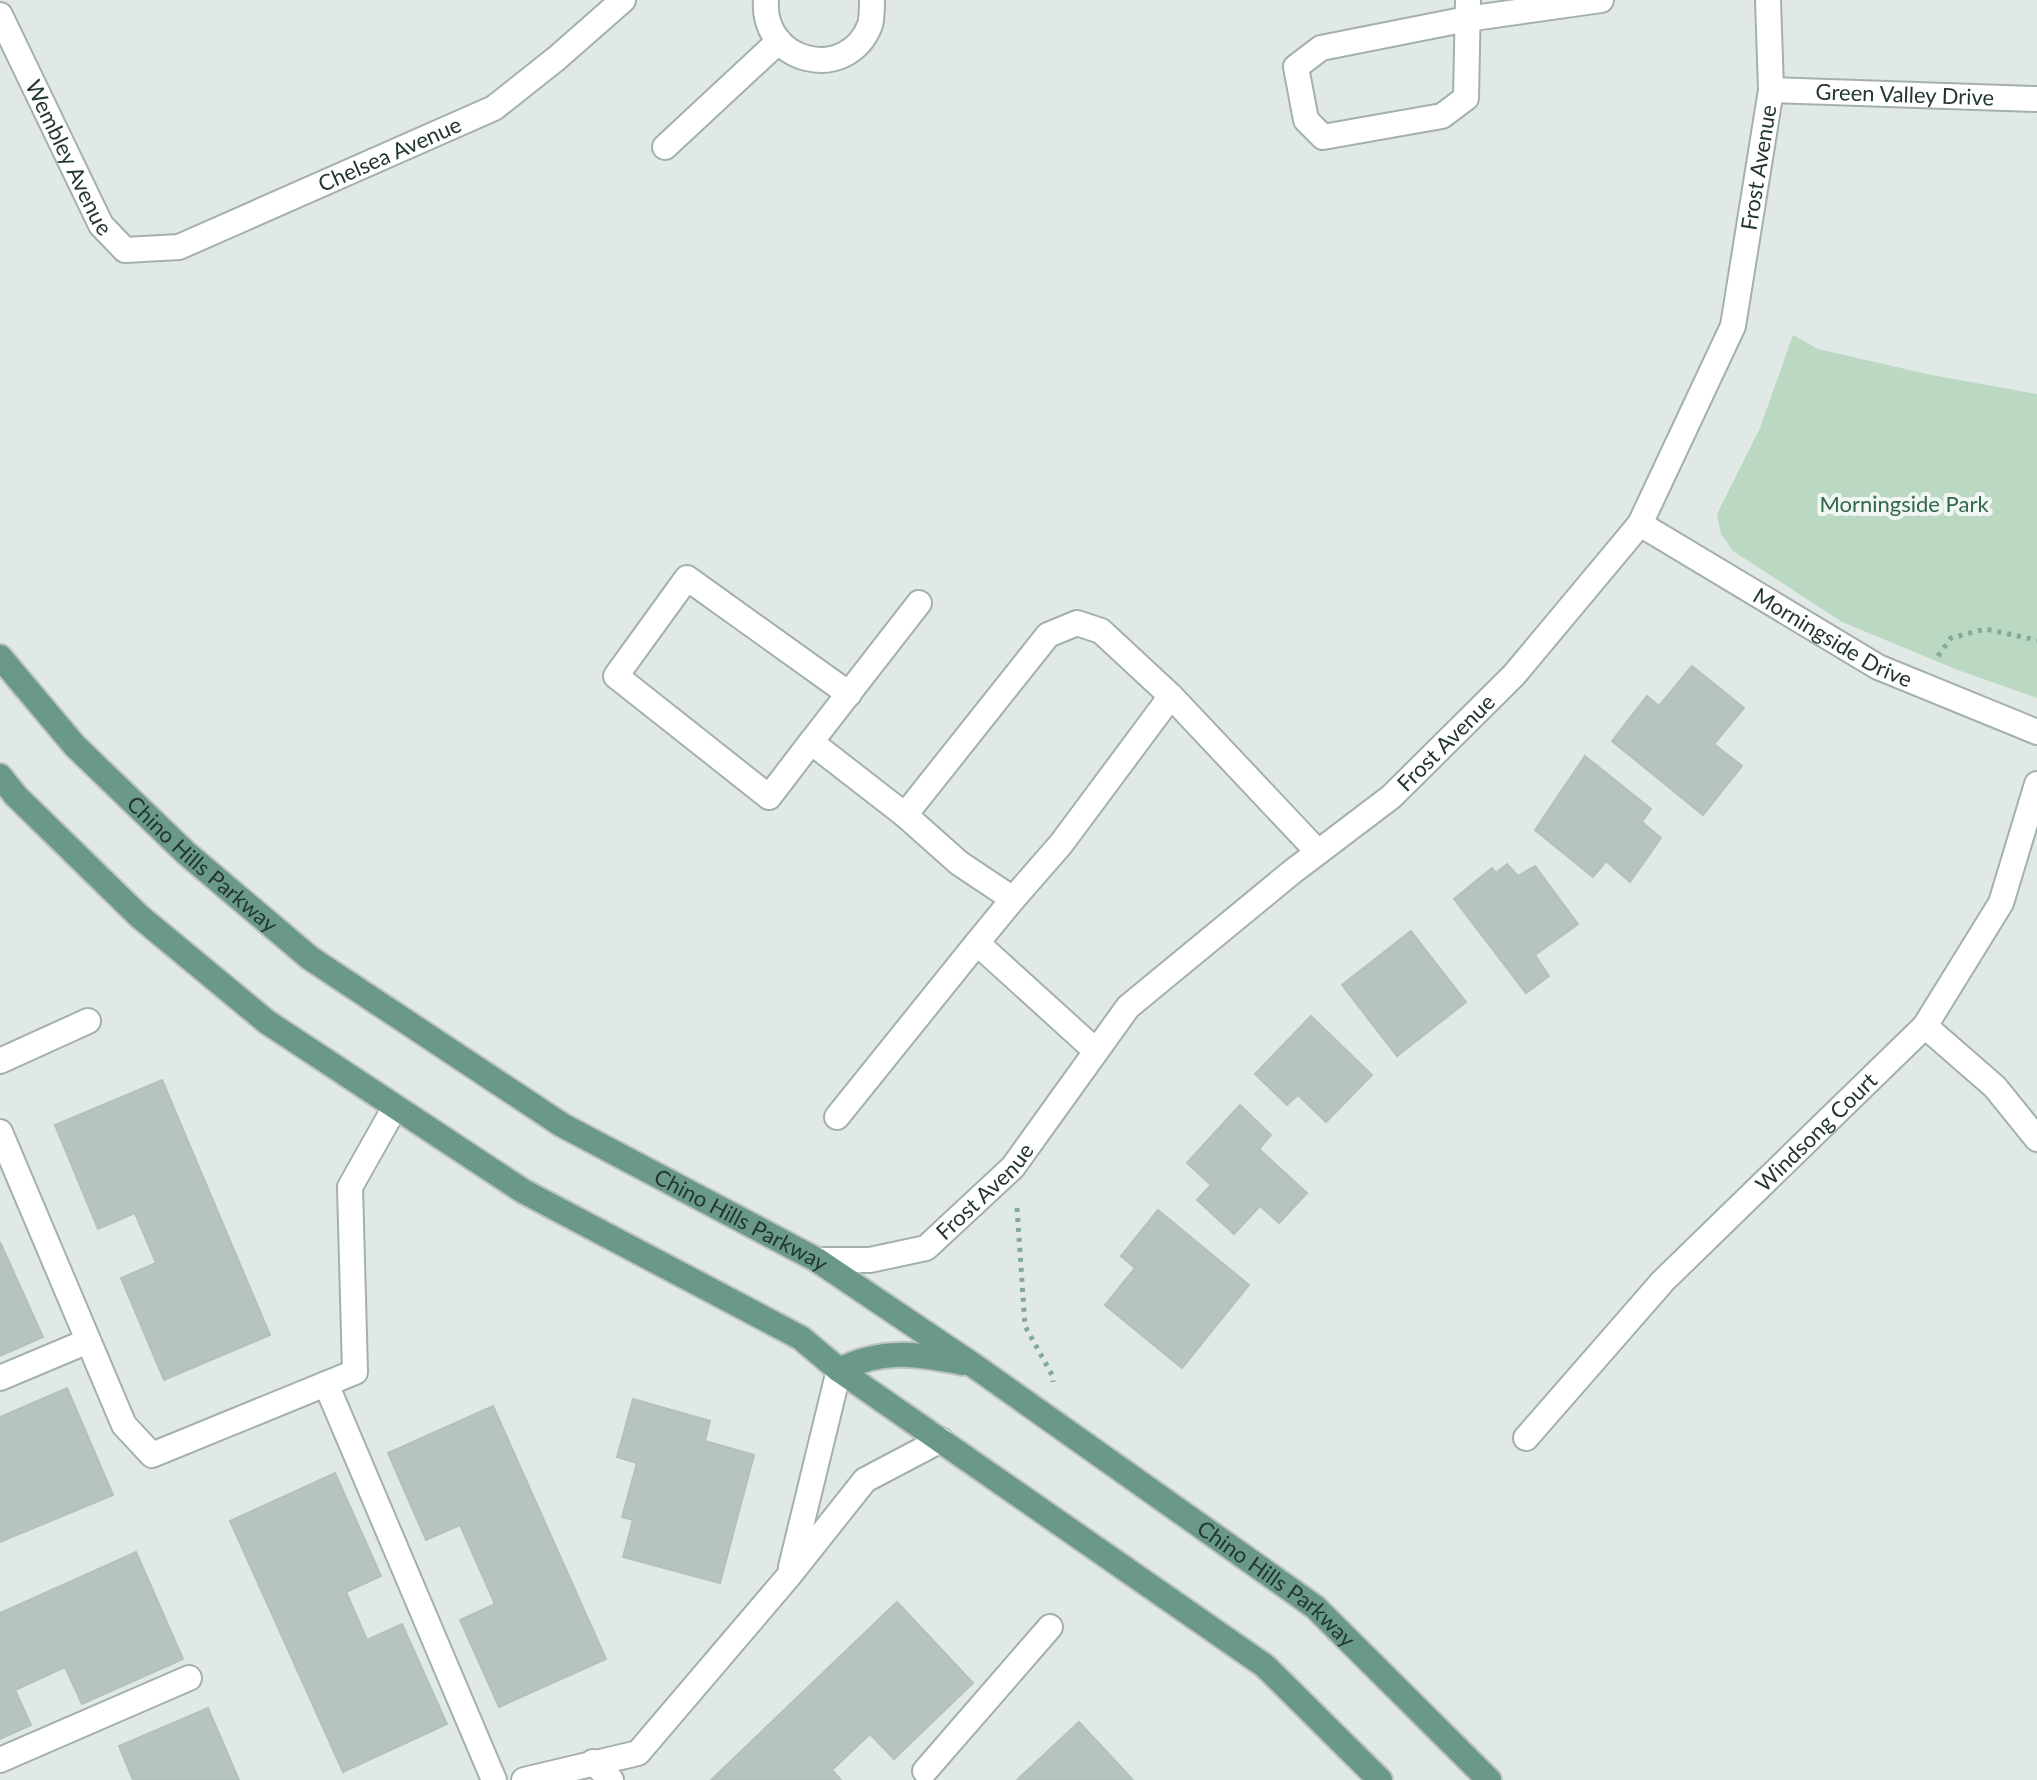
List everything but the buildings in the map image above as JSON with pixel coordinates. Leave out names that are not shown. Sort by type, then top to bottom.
[{"type":"main road","name":"Chino Hills Parkway","points":[[2,660],[86,757],[186,853],[310,958],[562,1125],[817,1260],[973,1365],[1315,1607],[1489,1780]]},
{"type":"main road","points":[[0,776],[139,916],[267,1022],[523,1191],[801,1338],[839,1370],[1265,1666],[1380,1780]]},
{"type":"main road","points":[[839,1370],[861,1359],[905,1354],[973,1365]]},
{"type":"street","name":"Chelsea Avenue","points":[[125,250],[179,247],[494,108],[623,0]]},
{"type":"street","points":[[766,0],[765,13],[774,36],[790,53],[813,61],[837,58],[857,44],[870,24],[872,0]]},
{"type":"street","points":[[1468,9],[1466,98],[1442,116],[1323,137],[1306,120],[1296,67],[1321,48],[1468,9],[1601,0]]},
{"type":"street","name":"Frost Avenue","points":[[817,1260],[870,1260],[926,1248],[1013,1167],[1128,1007],[1318,852],[1391,797],[1514,675],[1640,524],[1733,326],[1771,90],[1768,0]]},
{"type":"street","name":"Wembley Avenue","points":[[0,15],[101,225],[125,250]]},
{"type":"street","points":[[665,147],[779,41]]},
{"type":"street","name":"Green Valley Drive","points":[[1771,90],[2037,99]]},
{"type":"street","name":"Morningside Drive","points":[[1640,524],[1878,667],[2037,732]]},
{"type":"street","points":[[849,694],[687,578],[616,676],[769,797],[811,742],[849,694],[919,603]]},
{"type":"street","points":[[905,815],[1048,635],[1077,623],[1101,631],[1171,696],[1318,852]]},
{"type":"street","points":[[837,1117],[1061,844],[1171,696]]},
{"type":"street","points":[[811,742],[905,815],[959,863],[1013,899]]},
{"type":"street","name":"Windsong Court","points":[[1526,1438],[1663,1281],[1925,1026],[2001,903],[2037,784]]},
{"type":"street","points":[[977,943],[1096,1051]]},
{"type":"street","points":[[0,1061],[88,1021]]},
{"type":"street","points":[[1925,1026],[1995,1087],[2037,1139]]},
{"type":"street","points":[[0,1132],[124,1425],[152,1455],[355,1372],[350,1187],[395,1107]]},
{"type":"street","points":[[0,1378],[88,1341]]},
{"type":"street","points":[[788,1577],[839,1370]]},
{"type":"street","points":[[326,1384],[494,1780]]},
{"type":"street","points":[[524,1780],[638,1753],[788,1577],[865,1480],[941,1440]]},
{"type":"street","points":[[925,1777],[1050,1627]]},
{"type":"street","points":[[0,1760],[189,1678]]},
{"type":"street","points":[[593,1762],[611,1780]]},
{"type":"path","points":[[1919,684],[1951,638],[1985,629],[2037,640]]},
{"type":"path","points":[[1013,1167],[1025,1326],[1052,1375],[1061,1427]]},
{"type":"green space","name":"Morningside Park","points":[[1793,335],[1818,349],[1931,375],[2037,394],[2037,698],[1958,670],[1842,622],[1733,551],[1721,534],[1717,514],[1760,428]]}]
